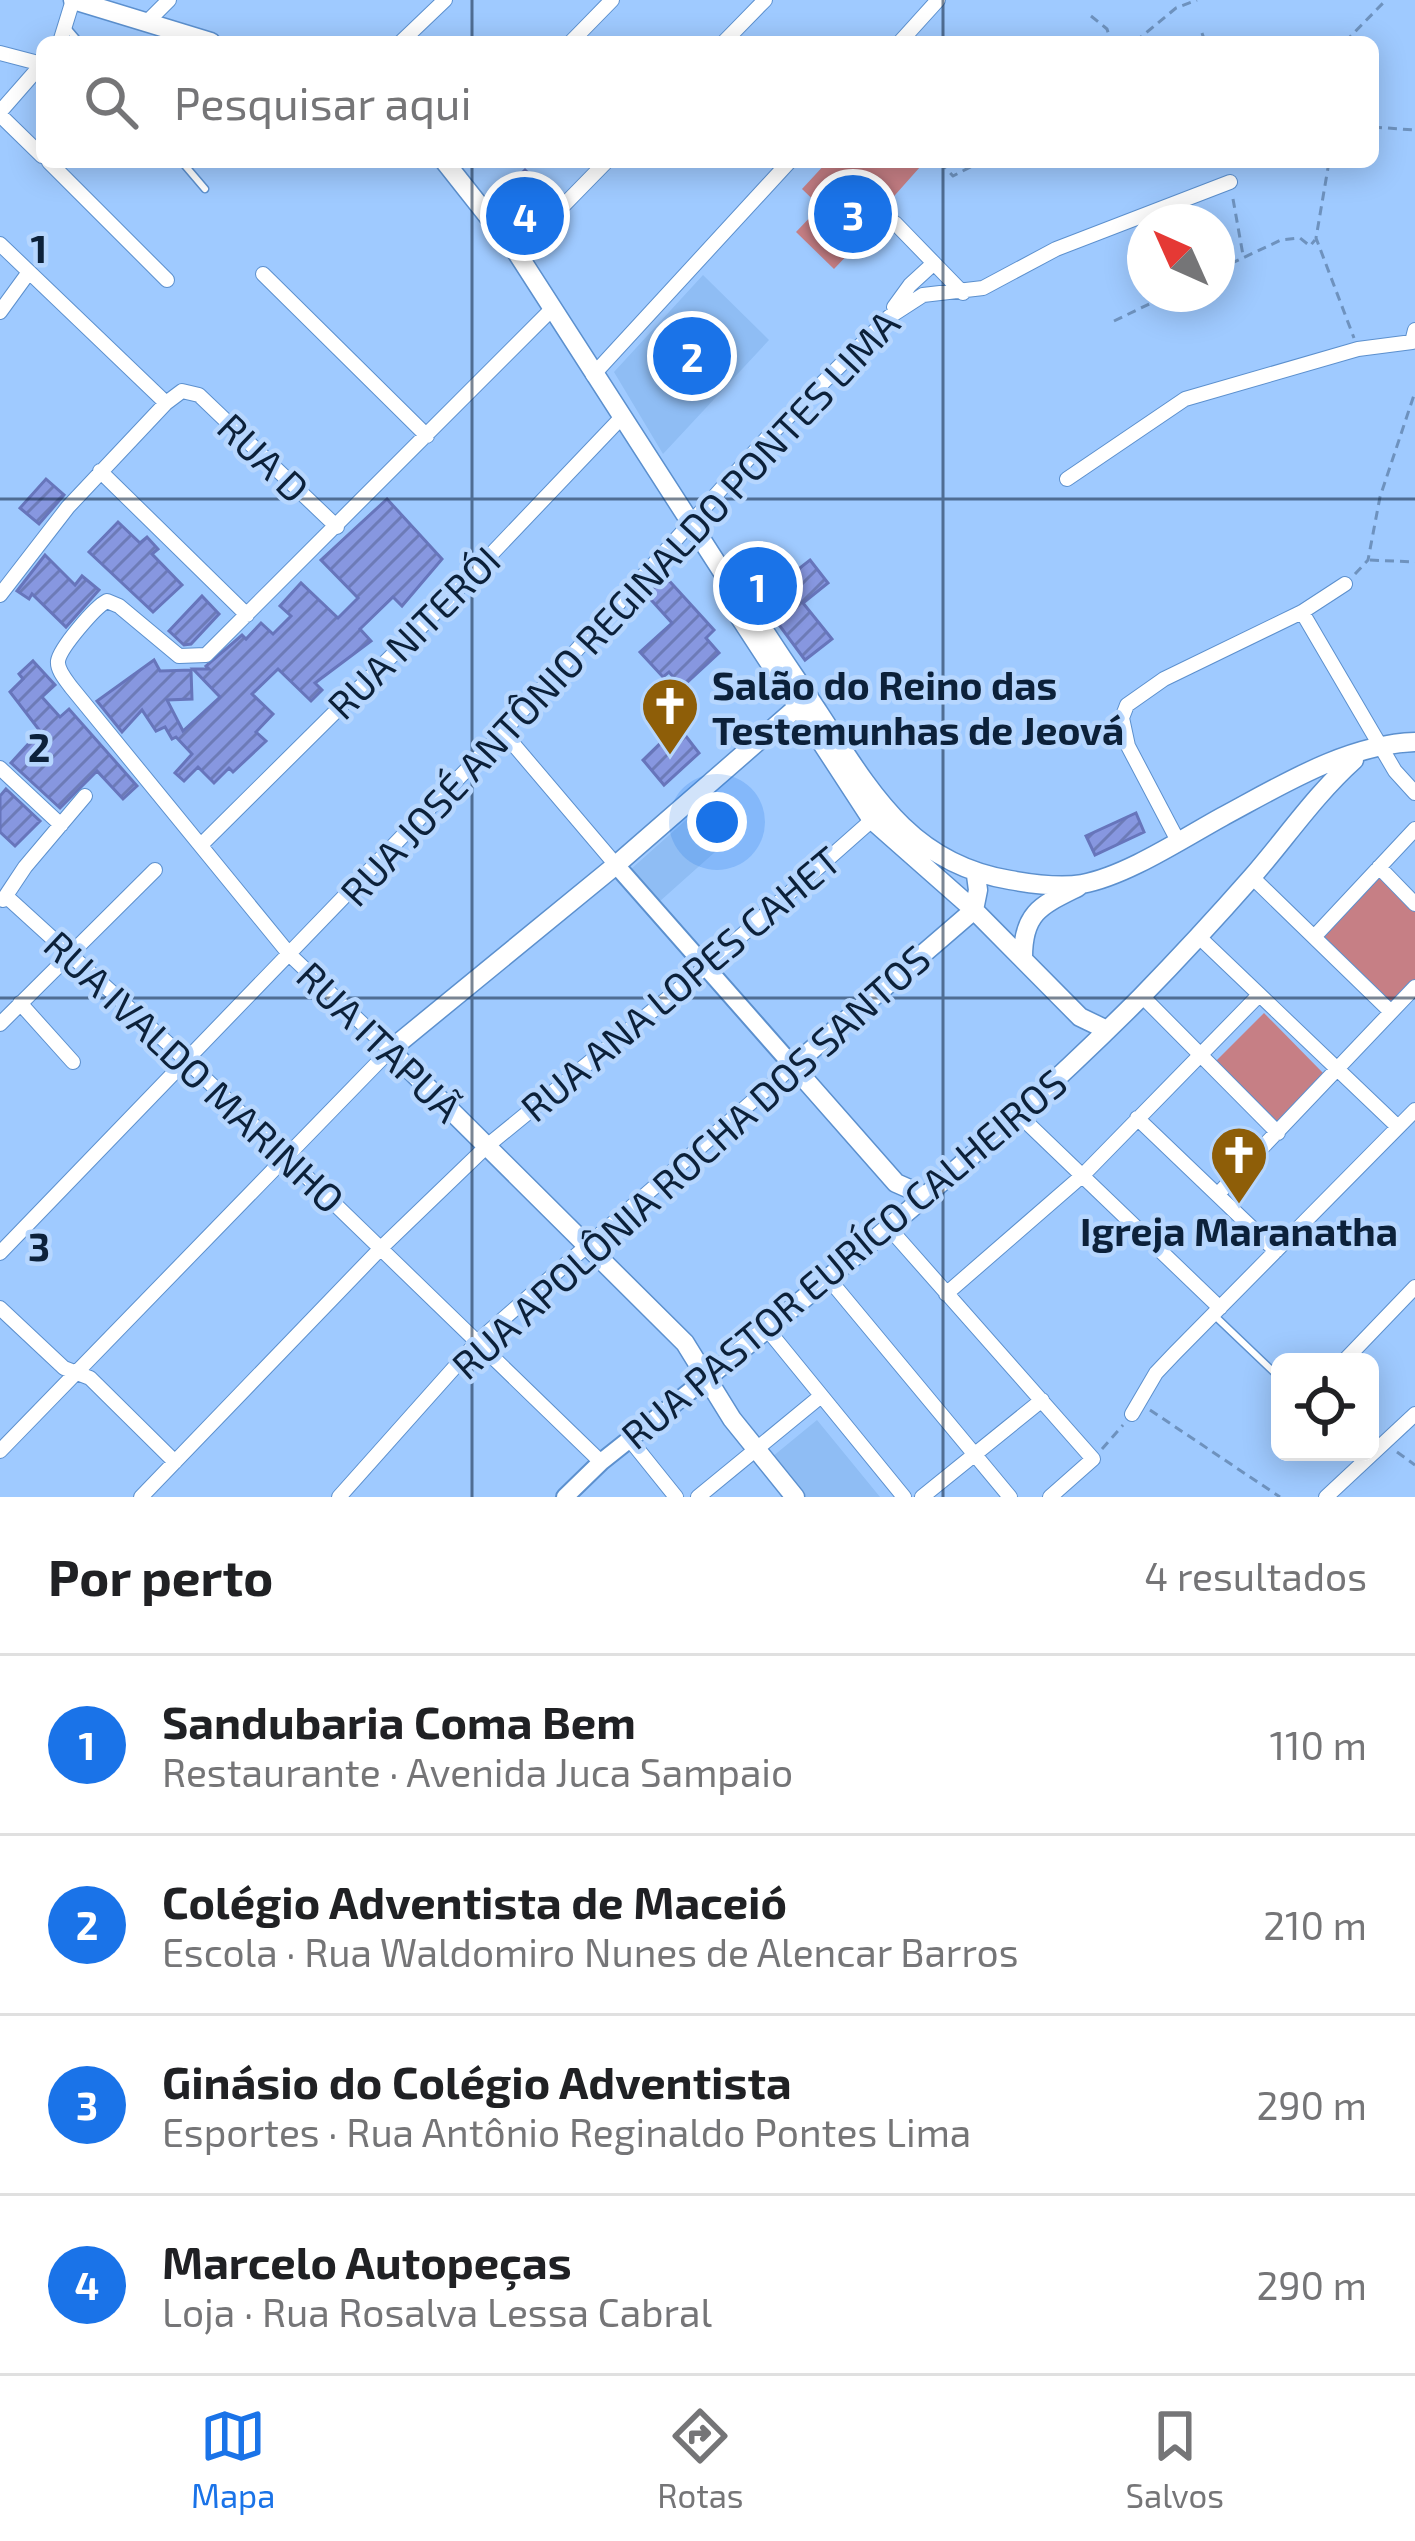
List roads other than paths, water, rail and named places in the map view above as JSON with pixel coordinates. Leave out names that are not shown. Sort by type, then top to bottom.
[{"type":"main road","points":[[73,0],[192,36]]},
{"type":"main road","points":[[453,168],[517,253],[592,375],[724,576],[744,599],[872,820],[974,910],[1080,1017],[1107,1030]]},
{"type":"main road","points":[[390,1050],[616,865],[802,702]]},
{"type":"main road","points":[[802,702],[886,811],[943,860],[976,875],[1035,884],[1082,884]]},
{"type":"main road","points":[[1023,957],[1023,935],[1034,914],[1082,884],[1178,841],[1270,791],[1372,749],[1415,742]]},
{"type":"main road","name":"RUA PASTOR EURÍCO CALHEIROS","points":[[708,1377],[928,1197],[1019,1115],[1198,936],[1328,783],[1372,749]]},
{"type":"main road","points":[[1270,791],[1288,802],[1296,823]]},
{"type":"main road","points":[[974,910],[976,875]]},
{"type":"main road","name":"RUA APOLÔNIA ROCHA DOS SANTOS","points":[[793,1066],[974,910]]},
{"type":"main road","points":[[1080,1017],[1090,1046]]},
{"type":"main road","name":"RUA ITAPUÃ","points":[[390,1050],[685,1343],[756,1451],[795,1497]]},
{"type":"main road","points":[[793,1066],[896,1183],[906,1215]]},
{"type":"main road","points":[[896,1183],[928,1197]]},
{"type":"street","points":[[62,36],[73,0]]},
{"type":"street","points":[[147,22],[169,0]]},
{"type":"street","points":[[407,36],[445,0]]},
{"type":"street","points":[[577,36],[612,0]]},
{"type":"street","points":[[730,36],[765,0]]},
{"type":"street","points":[[905,36],[938,0]]},
{"type":"street","points":[[0,53],[36,62]]},
{"type":"street","points":[[36,71],[0,114],[36,150]]},
{"type":"street","points":[[55,168],[167,280]]},
{"type":"street","points":[[517,253],[600,168]]},
{"type":"street","points":[[592,375],[783,168]]},
{"type":"street","name":"RUA JOSÉ ANTÔNIO REGINALDO PONTES LIMA","points":[[0,1253],[502,732],[767,438],[889,317],[923,295],[982,287],[1056,249],[1229,182]]},
{"type":"street","points":[[896,223],[963,293]]},
{"type":"street","points":[[0,244],[166,403],[100,471],[0,595]]},
{"type":"street","points":[[889,317],[910,285],[934,263]]},
{"type":"street","points":[[0,312],[28,272]]},
{"type":"street","points":[[263,274],[427,436]]},
{"type":"street","points":[[100,471],[247,615],[551,310]]},
{"type":"street","points":[[1067,479],[1185,399],[1413,336]]},
{"type":"street","name":"RUA D","points":[[166,403],[189,390],[337,527]]},
{"type":"street","name":"RUA NITERÓI","points":[[202,843],[440,608],[621,418]]},
{"type":"street","points":[[1178,841],[1122,727],[1127,704],[1164,679],[1302,612],[1345,584]]},
{"type":"street","name":"RUA ITAPUÃ","points":[[247,615],[206,655],[189,659],[168,649],[119,606],[104,602],[59,658],[58,668],[290,955],[390,1050]]},
{"type":"street","points":[[1302,612],[1372,749],[1415,793]]},
{"type":"street","points":[[502,732],[793,1066]]},
{"type":"street","points":[[0,768],[61,825]]},
{"type":"street","points":[[3,900],[85,796]]},
{"type":"street","name":"RUA ANA LOPES CAHET","points":[[487,1146],[706,967],[872,820]]},
{"type":"street","points":[[1314,937],[1415,829]]},
{"type":"street","points":[[1378,867],[1415,904]]},
{"type":"street","points":[[0,1024],[155,870]]},
{"type":"street","points":[[1252,877],[1391,1012]]},
{"type":"street","name":"RUA IVALDO MARINHO","points":[[3,900],[71,952],[185,1059],[601,1462]]},
{"type":"street","points":[[1198,936],[1398,1127]]},
{"type":"street","points":[[1218,1194],[1415,987]]},
{"type":"street","points":[[946,1294],[1083,1175],[1259,995]]},
{"type":"street","points":[[1142,996],[1278,1133]]},
{"type":"street","points":[[20,1003],[73,1062]]},
{"type":"street","points":[[0,1451],[390,1050]]},
{"type":"street","name":"RUA APOLÔNIA ROCHA DOS SANTOS","points":[[339,1497],[478,1341],[793,1066]]},
{"type":"street","points":[[1135,1408],[1156,1373],[1415,1110]]},
{"type":"street","points":[[1019,1115],[1217,1311]]},
{"type":"street","points":[[1137,1118],[1276,1251]]},
{"type":"street","points":[[141,1497],[487,1146]]},
{"type":"street","points":[[890,1229],[1093,1459],[1050,1497]]},
{"type":"street","points":[[828,1278],[1010,1497]]},
{"type":"street","points":[[1352,1353],[1415,1288]]},
{"type":"street","points":[[0,1308],[64,1368],[90,1378],[175,1462]]},
{"type":"street","points":[[767,1329],[904,1497]]},
{"type":"street","name":"RUA PASTOR EURÍCO CALHEIROS","points":[[566,1497],[601,1462],[708,1377]]},
{"type":"street","points":[[698,1497],[821,1396]]},
{"type":"street","points":[[922,1497],[1042,1400]]},
{"type":"street","points":[[1326,1497],[1415,1414]]},
{"type":"street","points":[[631,1442],[676,1497]]},
{"type":"lane","points":[[66,26],[74,36]]},
{"type":"lane","points":[[187,168],[205,189]]},
{"type":"lane","points":[[1217,1311],[1271,1368]]},
{"type":"lane","points":[[1379,1441],[1386,1444]]},
{"type":"place","name":"Ginásio do Colégio Adventista","points":[[853,214]]},
{"type":"place","name":"Marcelo Autopeças","points":[[525,216]]},
{"type":"place","name":"Colégio Adventista de Maceió","points":[[692,356]]},
{"type":"place","name":"Sandubaria Coma Bem","points":[[758,586]]},
{"type":"place","name":"Salão do Reino das Testemunhas de Jeová","points":[[670,757]]},
{"type":"place","name":"Igreja Maranatha","points":[[1239,1206]]}]
